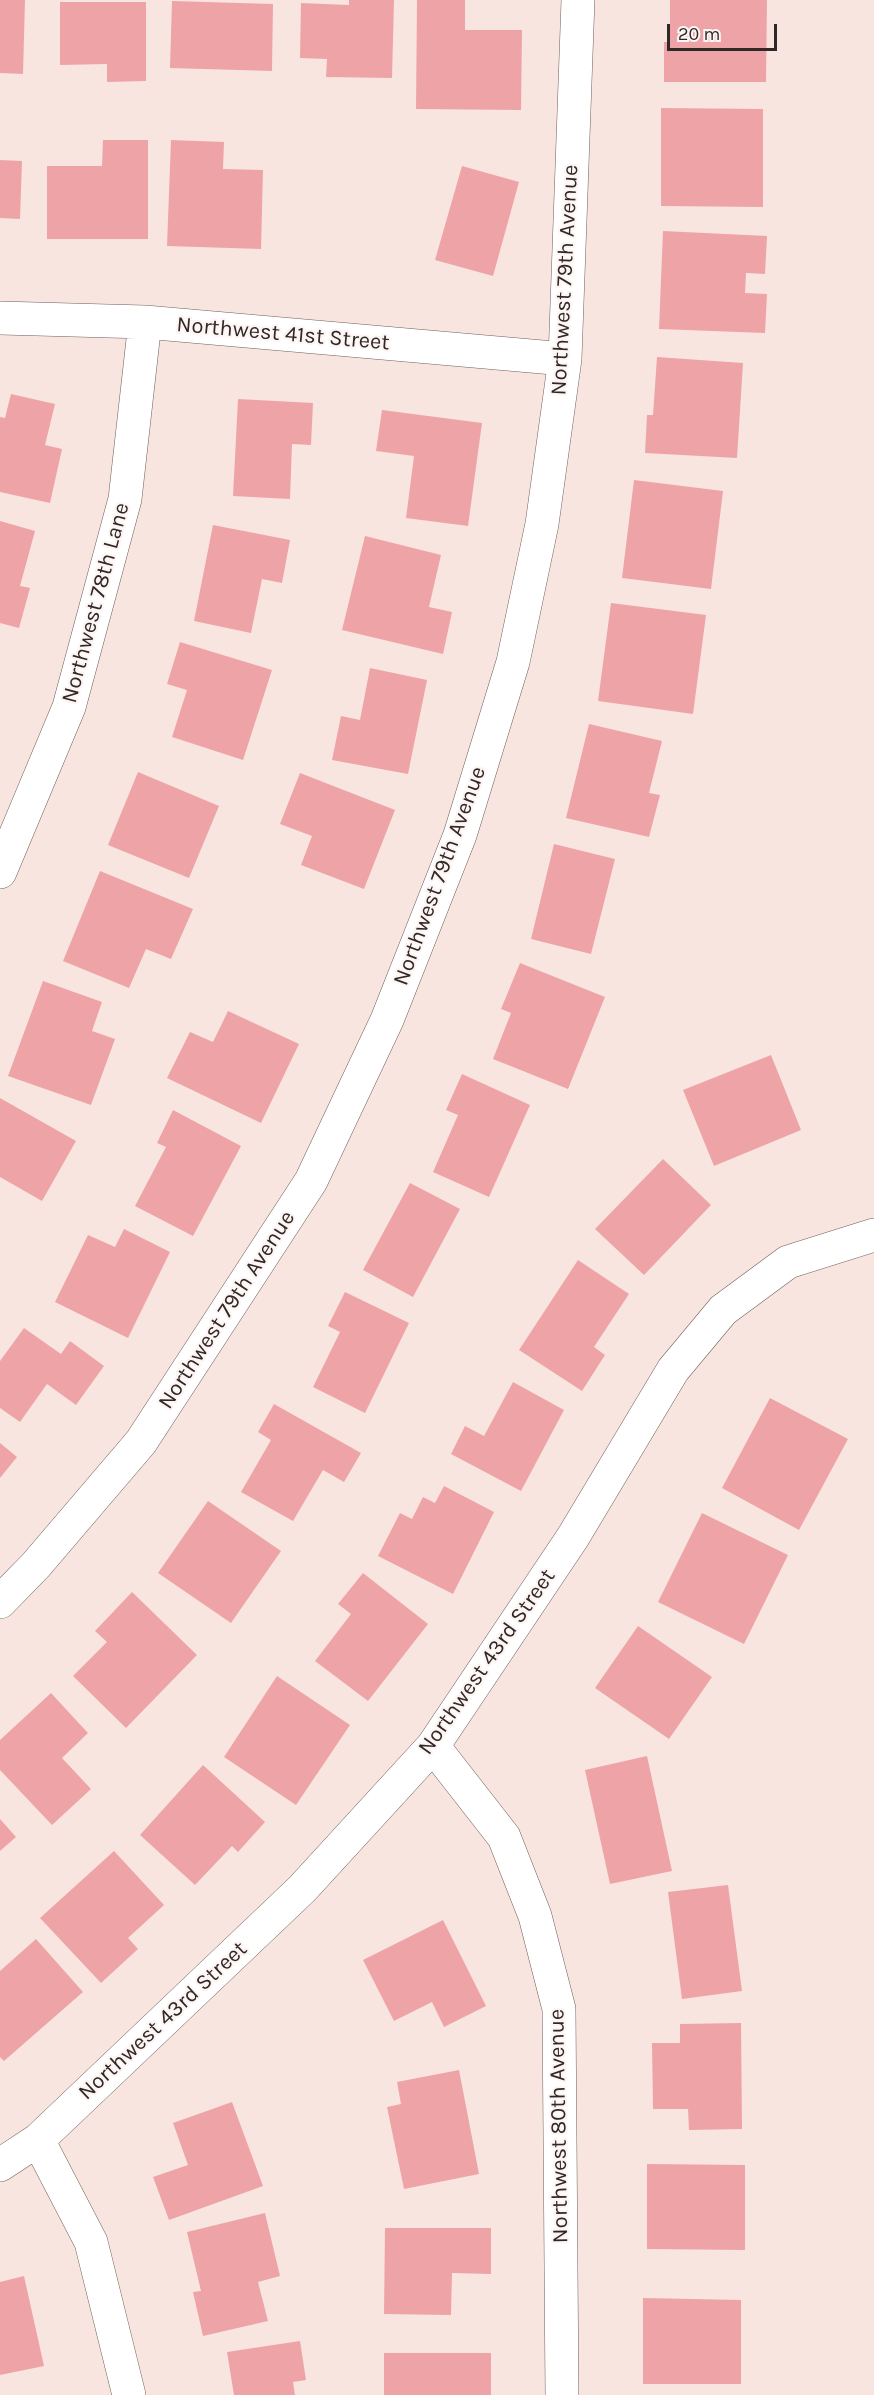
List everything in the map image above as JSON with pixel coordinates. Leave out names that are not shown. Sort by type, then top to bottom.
[{"type":"street","name":"Northwest 79th Avenue","points":[[0,1602],[36,1565],[141,1442],[311,1181],[387,1020],[460,835],[513,662],[542,524],[565,359],[578,0]]},
{"type":"street","name":"Northwest 41st Street","points":[[0,318],[145,322],[565,359]]},
{"type":"street","name":"Northwest 78th Lane","points":[[0,872],[69,707],[125,499],[145,322]]},
{"type":"street","name":"Northwest 43rd Street","points":[[0,2165],[38,2139],[302,1889],[433,1746],[573,1537],[673,1370],[723,1310],[788,1262],[874,1235]]},
{"type":"street","name":"Northwest 80th Avenue","points":[[433,1746],[504,1837],[535,1916],[559,2009],[562,2395]]},
{"type":"street","points":[[38,2139],[91,2242],[129,2395]]},
{"type":"building","points":[[0,0],[25,0],[23,74],[0,73]]},
{"type":"building","points":[[349,0],[394,0],[392,78],[326,77],[327,59],[300,58],[301,3],[349,5]]},
{"type":"building","points":[[417,0],[465,0],[465,30],[522,30],[521,110],[416,109]]},
{"type":"building","points":[[670,0],[767,0],[766,82],[664,82],[664,42],[670,42]]},
{"type":"building","points":[[172,1],[273,4],[272,71],[170,68]]},
{"type":"building","points":[[60,2],[146,2],[146,81],[107,82],[107,64],[60,65]]},
{"type":"building","points":[[661,108],[763,109],[763,207],[661,206]]},
{"type":"building","points":[[103,140],[148,140],[148,239],[47,239],[47,166],[102,166]]},
{"type":"building","points":[[171,140],[224,142],[223,169],[263,170],[261,249],[167,246]]},
{"type":"building","points":[[0,160],[22,161],[20,219],[0,218]]},
{"type":"building","points":[[462,166],[519,182],[493,276],[435,260]]},
{"type":"building","points":[[663,231],[767,236],[765,274],[746,273],[745,293],[767,294],[765,333],[659,329]]},
{"type":"building","points":[[657,357],[743,363],[737,458],[645,453],[647,415],[653,415]]},
{"type":"building","points":[[11,394],[55,404],[45,445],[62,449],[50,503],[0,492],[0,417],[5,418]]},
{"type":"building","points":[[238,399],[313,403],[311,445],[292,444],[290,499],[233,496]]},
{"type":"building","points":[[382,410],[482,423],[468,526],[406,518],[414,456],[376,451]]},
{"type":"building","points":[[634,480],[723,491],[711,589],[622,578]]},
{"type":"building","points":[[0,521],[35,531],[20,586],[30,588],[19,628],[0,623]]},
{"type":"building","points":[[213,525],[290,540],[282,583],[262,579],[251,633],[194,621]]},
{"type":"building","points":[[365,536],[441,555],[429,607],[452,612],[443,654],[342,630]]},
{"type":"building","points":[[611,603],[706,615],[693,714],[598,701]]},
{"type":"building","points":[[180,642],[272,670],[243,760],[172,737],[187,690],[167,684]]},
{"type":"building","points":[[370,668],[427,680],[408,774],[332,760],[341,716],[360,720]]},
{"type":"building","points":[[589,724],[662,741],[649,793],[660,795],[649,837],[566,818]]},
{"type":"building","points":[[138,772],[219,806],[189,878],[108,845]]},
{"type":"building","points":[[300,773],[395,810],[364,889],[301,865],[312,836],[280,824]]},
{"type":"building","points":[[554,844],[615,859],[591,954],[531,939]]},
{"type":"building","points":[[100,871],[193,909],[171,959],[146,949],[129,988],[63,961]]},
{"type":"building","points":[[520,963],[605,997],[568,1089],[493,1059],[511,1013],[501,1009]]},
{"type":"building","points":[[43,981],[102,1002],[92,1031],[115,1039],[91,1105],[8,1076]]},
{"type":"building","points":[[228,1011],[299,1044],[261,1123],[167,1078],[190,1032],[213,1042]]},
{"type":"building","points":[[771,1055],[801,1130],[714,1166],[683,1090]]},
{"type":"building","points":[[462,1074],[530,1105],[489,1197],[433,1172],[458,1115],[446,1110]]},
{"type":"building","points":[[0,1098],[76,1141],[42,1201],[0,1177]]},
{"type":"building","points":[[173,1110],[241,1146],[193,1236],[135,1206],[166,1147],[157,1143]]},
{"type":"building","points":[[663,1159],[711,1205],[644,1275],[595,1229]]},
{"type":"building","points":[[410,1183],[460,1209],[413,1297],[363,1270]]},
{"type":"building","points":[[124,1229],[170,1252],[128,1338],[55,1302],[88,1235],[115,1247]]},
{"type":"building","points":[[578,1260],[629,1294],[594,1347],[605,1355],[582,1391],[519,1350]]},
{"type":"building","points":[[345,1292],[409,1323],[365,1413],[313,1387],[340,1332],[328,1326]]},
{"type":"building","points":[[24,1328],[61,1354],[70,1341],[104,1366],[76,1405],[47,1384],[20,1422],[0,1408],[0,1361]]},
{"type":"building","points":[[513,1382],[564,1410],[521,1491],[451,1454],[465,1426],[484,1436]]},
{"type":"building","points":[[770,1398],[848,1439],[799,1530],[722,1488]]},
{"type":"building","points":[[274,1404],[361,1453],[344,1482],[323,1470],[293,1521],[241,1492],[271,1440],[258,1432]]},
{"type":"building","points":[[0,1443],[17,1457],[0,1478]]},
{"type":"building","points":[[444,1486],[494,1512],[453,1594],[378,1556],[400,1513],[412,1519],[423,1497],[435,1503]]},
{"type":"building","points":[[208,1501],[281,1551],[231,1623],[158,1573]]},
{"type":"building","points":[[702,1513],[788,1555],[744,1644],[658,1602]]},
{"type":"building","points":[[363,1573],[428,1624],[368,1701],[315,1661],[351,1614],[338,1604]]},
{"type":"building","points":[[132,1592],[197,1655],[126,1728],[73,1676],[107,1642],[95,1631]]},
{"type":"building","points":[[638,1626],[712,1677],[669,1739],[595,1688]]},
{"type":"building","points":[[277,1676],[350,1725],[296,1805],[224,1757]]},
{"type":"building","points":[[51,1693],[88,1733],[62,1758],[91,1789],[52,1825],[0,1770],[0,1740]]},
{"type":"building","points":[[647,1756],[672,1871],[610,1884],[585,1770]]},
{"type":"building","points":[[203,1765],[265,1822],[238,1852],[232,1846],[195,1885],[140,1835]]},
{"type":"building","points":[[0,1819],[16,1837],[0,1851]]},
{"type":"building","points":[[114,1851],[164,1905],[128,1938],[138,1949],[101,1983],[40,1918]]},
{"type":"building","points":[[728,1885],[742,1991],[682,1999],[668,1892]]},
{"type":"building","points":[[443,1920],[486,2006],[444,2027],[432,2002],[394,2021],[363,1960]]},
{"type":"building","points":[[36,1939],[83,1992],[4,2061],[0,2057],[0,1971]]},
{"type":"building","points":[[741,2023],[742,2129],[689,2130],[688,2109],[653,2109],[652,2043],[680,2043],[680,2024]]},
{"type":"building","points":[[459,2070],[479,2174],[404,2189],[387,2107],[401,2104],[397,2082]]},
{"type":"building","points":[[232,2102],[263,2186],[169,2220],[153,2177],[188,2165],[173,2123]]},
{"type":"building","points":[[647,2164],[745,2165],[745,2250],[647,2249]]},
{"type":"building","points":[[265,2213],[280,2276],[258,2282],[268,2321],[203,2336],[193,2292],[201,2291],[187,2232]]},
{"type":"building","points":[[385,2228],[491,2228],[491,2274],[452,2273],[451,2315],[384,2314]]},
{"type":"building","points":[[24,2276],[44,2366],[0,2375],[0,2282]]},
{"type":"building","points":[[643,2298],[741,2300],[741,2384],[643,2384]]},
{"type":"building","points":[[300,2341],[306,2380],[293,2382],[295,2395],[234,2395],[227,2352]]},
{"type":"building","points":[[384,2353],[491,2353],[491,2395],[384,2395]]}]
